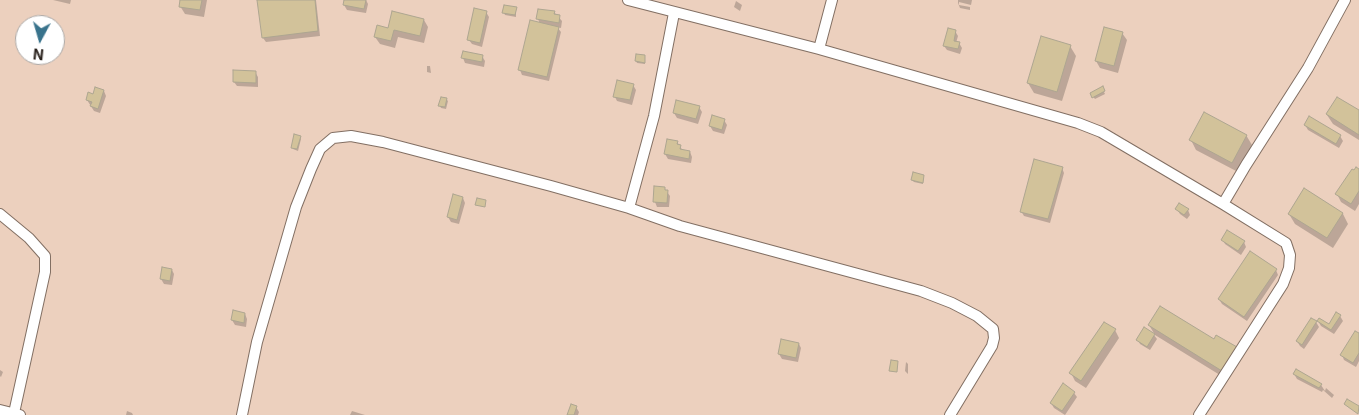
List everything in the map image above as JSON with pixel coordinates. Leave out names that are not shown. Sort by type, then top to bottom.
[{"type":"street","points":[[628,0],[819,49],[1078,123],[1101,132],[1223,204],[1286,244],[1290,255],[1289,268],[1283,284],[1199,415]]},
{"type":"street","points":[[819,49],[832,0]]},
{"type":"street","points":[[1223,204],[1308,68],[1345,0]]},
{"type":"street","points":[[629,208],[654,116],[674,13]]},
{"type":"street","points":[[242,415],[257,342],[296,207],[320,149],[333,138],[351,136],[383,142],[629,208],[680,226],[922,290],[977,316],[993,330],[992,346],[950,415]]},
{"type":"street","points":[[0,214],[29,238],[45,256],[45,272],[17,414],[0,410]]},
{"type":"shaded area","points":[[0,0],[1359,0],[1359,415],[0,415]]},
{"type":"building","points":[[180,0],[202,0],[200,10],[179,7]]},
{"type":"building","points":[[257,0],[315,0],[318,31],[262,38]]},
{"type":"building","points":[[344,0],[366,0],[364,9],[343,5]]},
{"type":"building","points":[[504,5],[517,7],[515,15],[502,13]]},
{"type":"building","points":[[474,8],[487,11],[480,43],[467,40]]},
{"type":"building","points":[[538,9],[555,11],[554,14],[560,15],[559,23],[536,19]]},
{"type":"building","points":[[392,11],[424,19],[420,36],[394,30],[391,41],[374,37],[377,25],[388,28]]},
{"type":"building","points":[[530,20],[559,27],[547,77],[518,70]]},
{"type":"building","points":[[1104,27],[1123,32],[1114,66],[1095,61]]},
{"type":"building","points":[[948,28],[956,30],[954,41],[960,42],[958,49],[943,46]]},
{"type":"building","points":[[1041,36],[1071,45],[1057,92],[1027,83]]},
{"type":"building","points":[[463,51],[483,55],[482,62],[461,58]]},
{"type":"building","points":[[636,54],[645,55],[645,63],[635,61]]},
{"type":"building","points":[[233,70],[256,71],[256,83],[233,82]]},
{"type":"building","points":[[617,80],[634,84],[630,100],[613,97]]},
{"type":"building","points":[[1103,86],[1105,91],[1092,98],[1090,93]]},
{"type":"building","points":[[95,87],[104,90],[98,109],[90,106],[92,102],[86,100],[88,92],[93,94]]},
{"type":"building","points":[[441,97],[447,98],[445,107],[438,106]]},
{"type":"building","points":[[1337,97],[1359,110],[1359,135],[1326,114]]},
{"type":"building","points":[[676,100],[700,106],[696,119],[673,113]]},
{"type":"building","points":[[1204,112],[1247,135],[1232,163],[1189,140]]},
{"type":"building","points":[[712,115],[725,119],[722,130],[709,126]]},
{"type":"building","points":[[1309,116],[1341,135],[1336,144],[1304,125]]},
{"type":"building","points":[[294,134],[301,136],[297,149],[291,148]]},
{"type":"building","points":[[667,139],[678,141],[677,144],[681,145],[680,149],[690,151],[689,159],[664,154]]},
{"type":"building","points":[[1034,159],[1063,167],[1048,219],[1020,212]]},
{"type":"building","points":[[1356,167],[1359,169],[1359,191],[1351,204],[1335,194],[1352,169],[1354,170]]},
{"type":"building","points":[[913,172],[924,175],[923,183],[911,180]]},
{"type":"building","points":[[654,186],[665,187],[665,190],[668,190],[667,203],[653,202]]},
{"type":"building","points":[[1304,188],[1343,213],[1327,238],[1288,214]]},
{"type":"building","points":[[453,194],[463,197],[457,220],[447,217]]},
{"type":"building","points":[[477,198],[486,200],[485,207],[475,205]]},
{"type":"building","points":[[1179,203],[1189,209],[1184,215],[1175,209]]},
{"type":"building","points":[[1227,230],[1245,241],[1238,251],[1221,240]]},
{"type":"building","points":[[1250,251],[1277,269],[1244,317],[1218,299]]},
{"type":"building","points":[[162,267],[172,269],[170,281],[160,279]]},
{"type":"building","points":[[1160,306],[1214,339],[1216,335],[1237,347],[1222,371],[1148,325]]},
{"type":"building","points":[[233,310],[245,313],[244,323],[231,320]]},
{"type":"building","points":[[1336,312],[1341,315],[1331,330],[1317,321],[1319,318],[1329,324]]},
{"type":"building","points":[[1311,318],[1317,321],[1302,345],[1296,341]]},
{"type":"building","points":[[1104,322],[1116,329],[1081,381],[1069,373]]},
{"type":"building","points":[[1144,327],[1155,334],[1147,347],[1136,340]]},
{"type":"building","points":[[1355,331],[1359,333],[1359,353],[1353,363],[1340,355]]},
{"type":"building","points":[[781,339],[799,343],[796,358],[778,354]]},
{"type":"building","points":[[891,360],[898,361],[897,372],[889,371]]},
{"type":"building","points":[[1296,369],[1322,384],[1319,388],[1293,374]]},
{"type":"building","points":[[1063,383],[1075,392],[1062,411],[1050,403]]},
{"type":"building","points":[[1347,399],[1359,406],[1358,414],[1344,404]]},
{"type":"building","points":[[571,404],[577,406],[574,415],[567,415]]}]
